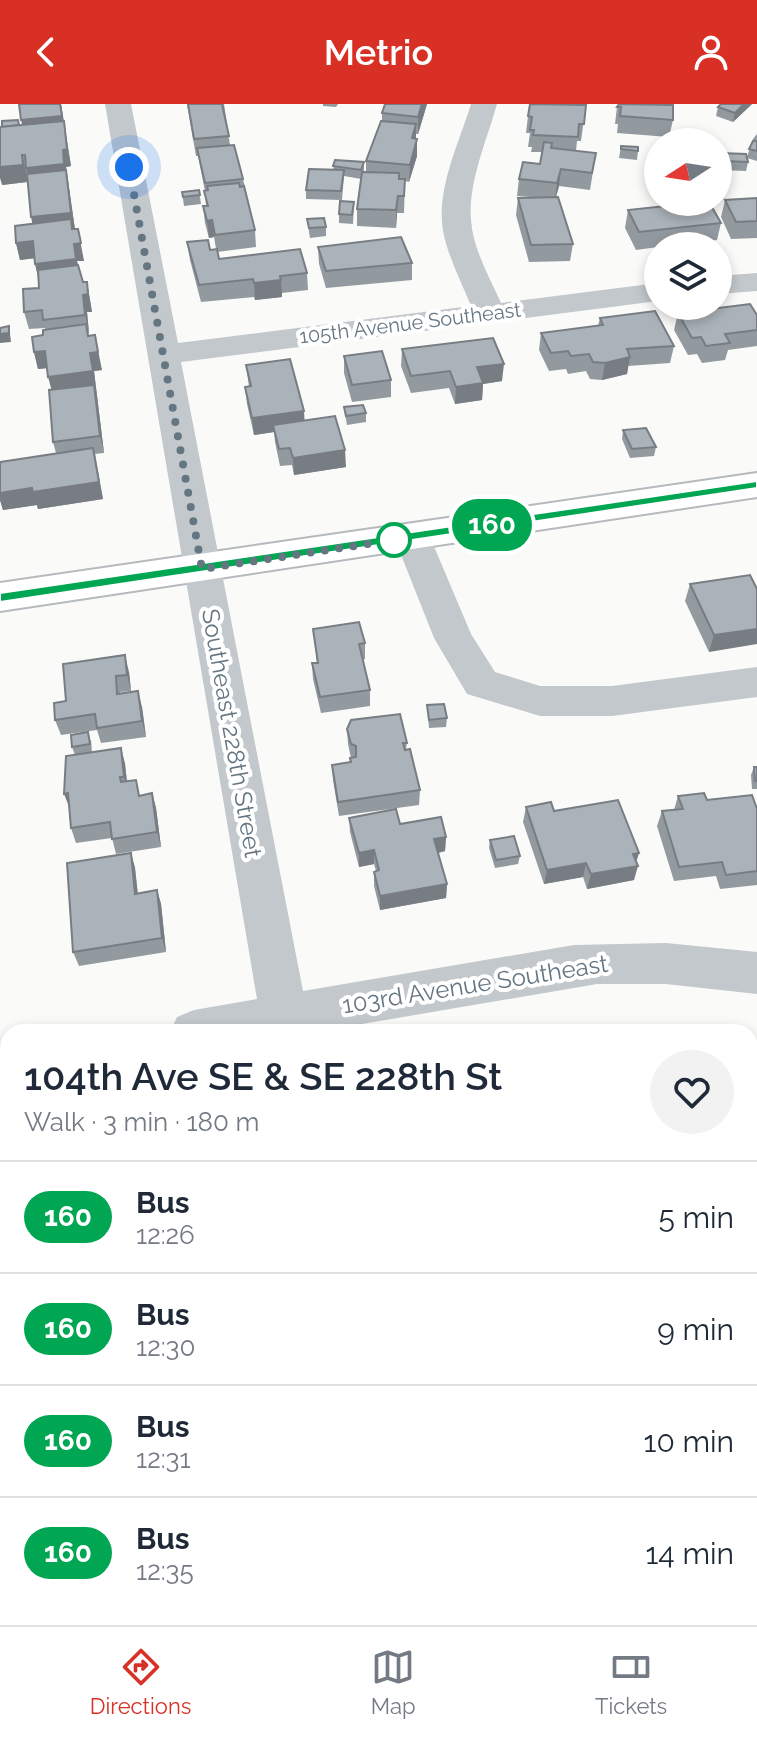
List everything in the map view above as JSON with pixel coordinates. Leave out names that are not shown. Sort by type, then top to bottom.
[{"type":"main road","points":[[0,597],[757,485]]},
{"type":"street","name":"Southeast 228th Street","points":[[118,104],[286,1024]]},
{"type":"street","points":[[484,104],[456,219],[464,249],[489,312]]},
{"type":"street","points":[[732,284],[757,282]]},
{"type":"street","name":"105th Avenue Southeast","points":[[162,355],[644,294]]},
{"type":"street","points":[[412,537],[453,638],[481,683],[540,701],[612,701],[757,682]]},
{"type":"street","name":"103rd Avenue Southeast","points":[[286,1024],[574,965],[629,960],[688,962],[757,973]]},
{"type":"building","points":[[19,104],[60,104],[62,116],[21,120]]},
{"type":"building","points":[[188,104],[222,104],[229,136],[194,139]]},
{"type":"building","points":[[385,104],[422,104],[418,117],[382,113]]},
{"type":"building","points":[[530,104],[586,105],[584,124],[579,124],[578,137],[533,135],[534,130],[530,130],[532,117],[528,116]]},
{"type":"building","points":[[619,104],[673,105],[673,120],[620,116]]},
{"type":"building","points":[[721,104],[744,104],[735,113],[718,107]]},
{"type":"building","points":[[18,120],[19,125],[2,127],[2,121]]},
{"type":"building","points":[[64,121],[67,149],[63,150],[64,164],[26,168],[25,155],[22,155],[23,165],[0,167],[0,127]]},
{"type":"building","points":[[381,121],[416,124],[412,138],[417,139],[410,165],[366,161]]},
{"type":"building","points":[[753,141],[757,141],[757,151],[749,149]]},
{"type":"building","points":[[544,142],[552,143],[551,148],[596,153],[592,173],[561,169],[557,183],[519,179],[523,162],[540,164]]},
{"type":"building","points":[[234,145],[243,179],[205,183],[197,148]]},
{"type":"building","points":[[621,146],[638,147],[638,151],[621,149]]},
{"type":"building","points":[[732,153],[746,154],[748,162],[732,161]]},
{"type":"building","points":[[335,160],[364,162],[361,170],[333,166]]},
{"type":"building","points":[[309,169],[344,170],[341,191],[306,190]]},
{"type":"building","points":[[66,170],[71,213],[31,217],[27,174]]},
{"type":"building","points":[[362,172],[399,173],[399,179],[405,179],[404,196],[398,196],[396,210],[357,209]]},
{"type":"building","points":[[239,183],[240,187],[244,186],[255,230],[215,235],[212,220],[207,221],[203,206],[208,206],[204,191],[208,190],[207,186]]},
{"type":"building","points":[[199,190],[200,195],[183,197],[182,192]]},
{"type":"building","points":[[558,197],[573,244],[531,245],[518,198]]},
{"type":"building","points":[[757,198],[757,221],[736,222],[732,214],[732,200]]},
{"type":"building","points":[[340,201],[354,202],[352,215],[339,214]]},
{"type":"building","points":[[644,208],[644,216],[717,216],[721,223],[639,232],[628,210]]},
{"type":"building","points":[[324,218],[326,227],[309,228],[307,219]]},
{"type":"building","points":[[71,219],[72,229],[78,229],[81,243],[74,244],[76,259],[35,264],[33,241],[16,243],[15,226]]},
{"type":"building","points":[[401,237],[412,263],[326,271],[318,247]]},
{"type":"building","points":[[208,240],[210,250],[217,249],[219,259],[300,249],[307,273],[254,283],[253,279],[199,285],[187,242]]},
{"type":"building","points":[[78,265],[83,282],[87,282],[88,294],[83,295],[85,315],[43,320],[42,310],[24,312],[23,289],[39,288],[38,270]]},
{"type":"building","points":[[750,304],[757,315],[757,330],[725,334],[730,343],[706,346],[701,337],[692,338],[682,320],[732,320],[732,306]]},
{"type":"building","points":[[644,312],[644,320],[660,320],[674,346],[627,349],[630,357],[605,363],[593,362],[589,354],[571,356],[568,351],[551,353],[541,333],[603,325],[600,318]]},
{"type":"building","points":[[86,324],[88,336],[95,335],[98,352],[90,353],[93,371],[48,377],[45,351],[34,352],[32,337],[43,335],[43,330]]},
{"type":"building","points":[[9,326],[9,333],[0,334],[0,328]]},
{"type":"building","points":[[493,338],[504,364],[477,367],[483,383],[456,387],[450,371],[411,376],[402,349]]},
{"type":"building","points":[[382,351],[391,380],[352,385],[344,356]]},
{"type":"building","points":[[290,359],[304,411],[252,418],[245,387],[251,386],[246,365]]},
{"type":"building","points":[[94,385],[100,436],[53,442],[49,390]]},
{"type":"building","points":[[363,405],[366,413],[346,416],[344,407]]},
{"type":"building","points":[[335,416],[345,450],[293,458],[290,448],[279,449],[273,425]]},
{"type":"building","points":[[646,428],[656,447],[632,449],[623,430]]},
{"type":"building","points":[[93,448],[99,482],[33,492],[32,488],[0,493],[0,462]]},
{"type":"building","points":[[750,575],[757,589],[757,629],[714,635],[690,584]]},
{"type":"building","points":[[359,622],[365,643],[359,644],[370,690],[320,697],[312,663],[318,663],[313,629]]},
{"type":"building","points":[[125,655],[127,675],[116,676],[117,694],[138,691],[142,721],[97,728],[95,714],[55,720],[54,703],[66,701],[63,664]]},
{"type":"building","points":[[444,704],[447,718],[429,720],[427,705]]},
{"type":"building","points":[[400,714],[407,743],[403,743],[405,750],[410,749],[420,790],[338,802],[332,765],[351,762],[350,758],[356,757],[356,746],[351,744],[347,729],[351,720]]},
{"type":"building","points":[[88,732],[90,744],[72,747],[71,735]]},
{"type":"building","points":[[121,748],[124,777],[120,777],[121,782],[136,780],[139,796],[152,793],[157,832],[112,839],[110,822],[71,828],[68,793],[64,794],[66,756]]},
{"type":"building","points":[[704,793],[707,800],[752,795],[757,809],[757,871],[726,875],[722,862],[679,867],[662,811],[683,809],[678,796]]},
{"type":"building","points":[[618,800],[639,853],[633,854],[638,866],[591,874],[586,863],[547,870],[526,807],[551,802],[554,811]]},
{"type":"building","points":[[396,809],[400,824],[441,817],[446,837],[434,839],[447,884],[380,896],[374,872],[379,870],[374,850],[359,853],[349,818]]},
{"type":"building","points":[[514,836],[520,856],[496,860],[490,840]]},
{"type":"building","points":[[131,853],[135,894],[157,890],[162,938],[73,952],[67,863]]},
{"type":"bus line","name":"160","points":[[0,597],[757,485]]},
{"type":"route","points":[[129,167],[202,569],[394,540]]}]
